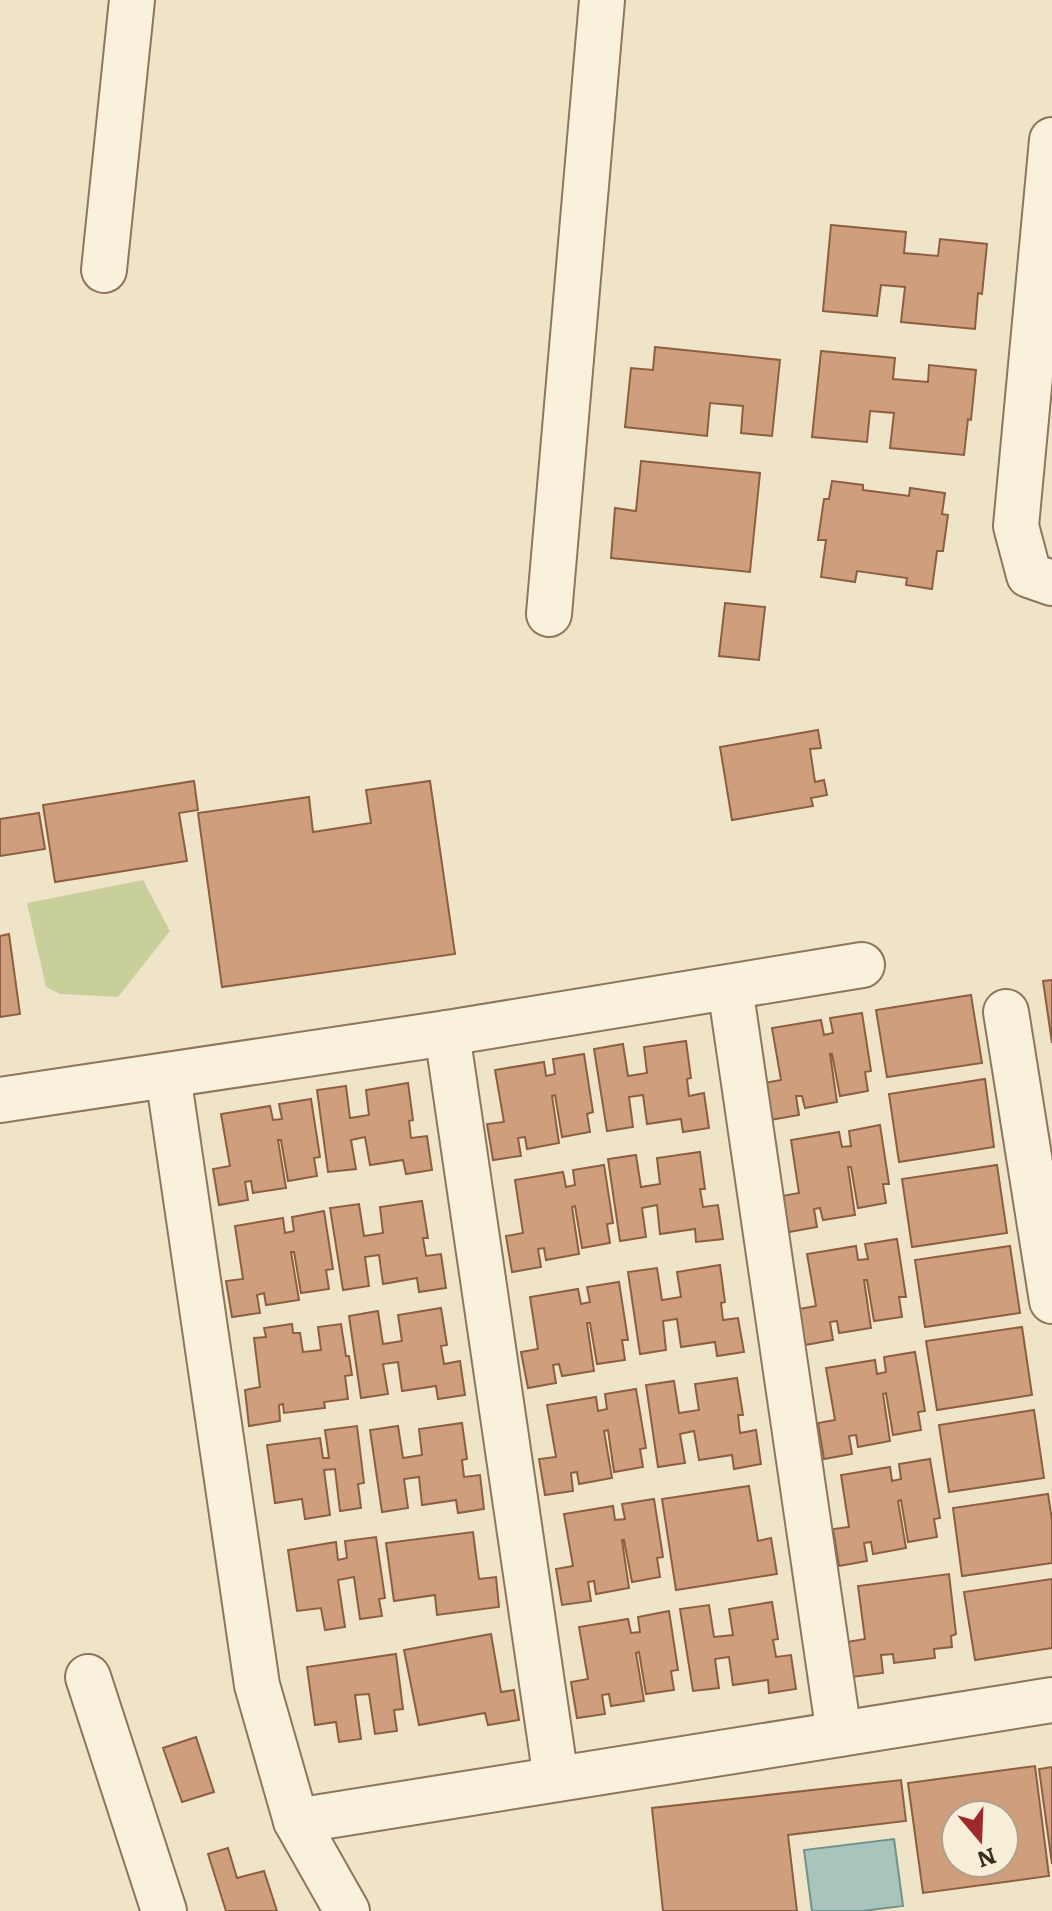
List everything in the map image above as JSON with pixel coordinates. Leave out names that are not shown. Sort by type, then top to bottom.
[{"type":"street","points":[[104,270],[132,0]]},
{"type":"street","points":[[549,614],[602,0]]},
{"type":"street","points":[[1052,140],[1016,526],[1029,575],[1052,583]]},
{"type":"street","points":[[0,1100],[447,1033],[862,965]]},
{"type":"street","points":[[730,987],[839,1734]]},
{"type":"street","points":[[1006,1012],[1052,1301]]},
{"type":"street","points":[[447,1033],[556,1779]]},
{"type":"street","points":[[168,1075],[257,1685],[296,1821],[347,1911]]},
{"type":"street","points":[[88,1677],[164,1911]]},
{"type":"street","points":[[296,1821],[1052,1700]]},
{"type":"green space","points":[[143,880],[170,931],[118,997],[60,994],[46,987],[27,903]]},
{"type":"water","points":[[894,1839],[903,1906],[862,1911],[812,1911],[804,1850]]},
{"type":"building","points":[[831,225],[906,232],[904,253],[938,256],[940,239],[987,244],[975,329],[901,322],[905,287],[881,285],[877,316],[823,311]]},
{"type":"building","points":[[655,347],[780,360],[772,436],[741,433],[743,406],[710,403],[707,436],[625,427],[631,368],[653,370]]},
{"type":"building","points":[[821,351],[895,358],[893,379],[928,382],[929,365],[976,370],[964,455],[890,448],[894,413],[870,411],[867,442],[812,437]]},
{"type":"building","points":[[641,461],[760,473],[750,572],[611,558],[615,508],[636,511]]},
{"type":"building","points":[[832,481],[863,485],[863,490],[909,496],[910,488],[945,493],[942,514],[948,515],[943,551],[937,551],[932,589],[906,585],[907,578],[857,571],[855,582],[821,577],[826,540],[818,540],[824,499],[829,499]]},
{"type":"building","points":[[725,603],[765,607],[759,660],[719,656]]},
{"type":"building","points":[[818,730],[821,748],[810,749],[815,782],[824,780],[827,795],[811,798],[813,806],[732,820],[720,747]]},
{"type":"building","points":[[194,781],[198,810],[179,813],[187,861],[55,882],[43,805]]},
{"type":"building","points":[[430,781],[455,954],[222,987],[198,813],[309,797],[313,832],[371,823],[366,790]]},
{"type":"building","points":[[39,813],[45,849],[0,856],[0,819]]},
{"type":"building","points":[[9,934],[20,1014],[0,1017],[0,936]]},
{"type":"building","points":[[1052,980],[1052,1043],[1043,981]]},
{"type":"building","points":[[971,995],[982,1063],[887,1077],[876,1010]]},
{"type":"building","points":[[862,1013],[871,1071],[865,1072],[868,1091],[840,1096],[830,1054],[837,1102],[805,1108],[802,1096],[796,1096],[799,1115],[770,1120],[764,1083],[781,1080],[772,1028],[821,1020],[824,1035],[833,1033],[830,1018]]},
{"type":"building","points":[[686,1041],[691,1078],[687,1079],[689,1096],[704,1093],[709,1128],[683,1132],[681,1119],[647,1124],[643,1095],[629,1097],[633,1127],[607,1131],[594,1049],[623,1044],[628,1076],[647,1073],[644,1047]]},
{"type":"building","points":[[584,1054],[593,1112],[587,1114],[590,1132],[562,1137],[555,1095],[552,1096],[559,1143],[527,1149],[525,1137],[518,1138],[521,1156],[493,1160],[487,1124],[504,1122],[495,1070],[544,1062],[546,1076],[555,1074],[553,1059]]},
{"type":"building","points":[[985,1079],[994,1147],[899,1162],[889,1094]]},
{"type":"building","points":[[408,1083],[413,1120],[409,1121],[411,1138],[427,1136],[432,1170],[406,1174],[403,1160],[370,1165],[365,1137],[351,1140],[356,1169],[328,1172],[317,1090],[346,1086],[350,1118],[369,1115],[366,1090]]},
{"type":"building","points":[[311,1099],[320,1157],[314,1158],[317,1176],[288,1181],[281,1140],[278,1140],[286,1188],[253,1193],[251,1181],[245,1182],[248,1200],[219,1205],[213,1169],[230,1166],[221,1114],[270,1106],[273,1120],[282,1119],[279,1104]]},
{"type":"building","points":[[880,1125],[889,1184],[883,1184],[886,1203],[858,1208],[851,1167],[848,1167],[855,1215],[823,1220],[820,1208],[814,1209],[817,1227],[789,1232],[782,1196],[799,1193],[791,1140],[839,1132],[842,1147],[851,1146],[849,1131]]},
{"type":"building","points":[[700,1152],[705,1189],[700,1189],[703,1207],[718,1205],[723,1239],[696,1242],[695,1229],[660,1234],[657,1205],[642,1208],[646,1237],[620,1241],[608,1159],[636,1155],[641,1187],[660,1184],[657,1158]]},
{"type":"building","points":[[604,1165],[613,1223],[607,1224],[610,1243],[582,1248],[575,1206],[572,1207],[579,1254],[546,1260],[544,1248],[538,1249],[541,1267],[512,1272],[506,1236],[523,1233],[515,1180],[563,1172],[566,1187],[575,1185],[573,1170]]},
{"type":"building","points":[[997,1165],[1007,1233],[912,1247],[902,1179]]},
{"type":"building","points":[[422,1201],[428,1238],[423,1238],[426,1256],[441,1254],[446,1288],[419,1292],[417,1278],[383,1284],[379,1255],[365,1257],[369,1286],[343,1290],[330,1208],[359,1204],[364,1236],[383,1233],[380,1207]]},
{"type":"building","points":[[324,1211],[333,1269],[326,1270],[329,1289],[301,1293],[294,1252],[291,1252],[299,1300],[266,1305],[264,1293],[257,1295],[260,1313],[232,1317],[226,1281],[243,1279],[235,1226],[283,1218],[285,1233],[294,1231],[292,1217]]},
{"type":"building","points":[[897,1239],[906,1297],[899,1297],[902,1317],[874,1321],[867,1280],[864,1280],[871,1328],[839,1333],[837,1321],[830,1322],[833,1340],[805,1345],[799,1309],[816,1306],[807,1254],[856,1246],[858,1260],[868,1259],[865,1244]]},
{"type":"building","points":[[1010,1246],[1020,1313],[925,1327],[915,1260]]},
{"type":"building","points":[[720,1265],[725,1302],[721,1303],[723,1320],[738,1318],[744,1352],[717,1356],[715,1342],[681,1347],[677,1319],[663,1321],[666,1350],[640,1354],[628,1272],[657,1268],[662,1300],[681,1297],[677,1272]]},
{"type":"building","points":[[619,1282],[628,1340],[622,1340],[625,1360],[597,1364],[590,1323],[587,1323],[594,1371],[562,1376],[559,1364],[553,1365],[556,1383],[528,1388],[521,1352],[538,1349],[530,1297],[578,1289],[581,1304],[590,1302],[587,1287]]},
{"type":"building","points":[[441,1308],[447,1345],[441,1346],[444,1364],[460,1361],[465,1395],[438,1399],[436,1386],[402,1391],[398,1362],[383,1364],[388,1394],[361,1398],[349,1316],[378,1311],[383,1344],[402,1341],[398,1315]]},
{"type":"building","points":[[292,1324],[293,1333],[300,1333],[303,1352],[321,1350],[318,1327],[341,1324],[352,1375],[345,1376],[348,1399],[324,1402],[325,1408],[284,1413],[283,1404],[279,1405],[280,1421],[249,1426],[245,1390],[260,1387],[254,1338],[266,1337],[264,1328]]},
{"type":"building","points":[[1022,1327],[1032,1395],[937,1410],[926,1341]]},
{"type":"building","points":[[915,1352],[925,1411],[918,1412],[921,1430],[893,1435],[886,1393],[883,1394],[890,1441],[858,1447],[856,1435],[849,1436],[852,1454],[824,1459],[818,1423],[835,1420],[826,1368],[875,1360],[877,1374],[886,1372],[884,1357]]},
{"type":"building","points":[[737,1378],[743,1415],[738,1415],[740,1433],[756,1430],[761,1464],[734,1469],[732,1455],[699,1460],[694,1431],[680,1434],[685,1463],[658,1467],[646,1385],[674,1381],[679,1413],[699,1410],[695,1384]]},
{"type":"building","points":[[636,1389],[646,1448],[640,1449],[643,1467],[614,1472],[608,1430],[604,1431],[612,1478],[579,1484],[577,1472],[571,1473],[573,1491],[545,1495],[539,1459],[556,1457],[547,1405],[596,1397],[598,1411],[607,1409],[605,1394]]},
{"type":"building","points":[[1034,1410],[1044,1478],[949,1492],[939,1425]]},
{"type":"building","points":[[462,1423],[467,1459],[462,1460],[464,1477],[480,1475],[484,1509],[458,1513],[456,1500],[422,1505],[419,1477],[404,1479],[408,1508],[382,1512],[370,1430],[398,1426],[403,1458],[422,1455],[419,1429]]},
{"type":"building","points":[[357,1426],[364,1483],[358,1484],[361,1508],[340,1511],[335,1469],[324,1470],[330,1515],[305,1519],[302,1499],[275,1503],[267,1445],[320,1438],[323,1458],[329,1458],[325,1430]]},
{"type":"building","points":[[930,1459],[940,1518],[934,1519],[937,1537],[908,1542],[901,1500],[898,1501],[906,1548],[873,1554],[871,1542],[864,1543],[867,1561],[839,1566],[833,1529],[849,1527],[841,1475],[890,1467],[892,1481],[901,1479],[899,1464]]},
{"type":"building","points":[[749,1486],[758,1541],[771,1538],[777,1574],[676,1590],[662,1499]]},
{"type":"building","points":[[1048,1494],[1052,1520],[1052,1563],[962,1576],[953,1508]]},
{"type":"building","points":[[654,1499],[663,1557],[657,1558],[660,1577],[632,1582],[622,1540],[629,1588],[596,1594],[594,1581],[588,1582],[591,1601],[562,1605],[556,1569],[573,1566],[564,1514],[613,1506],[615,1520],[625,1519],[622,1504]]},
{"type":"building","points":[[473,1532],[479,1579],[496,1577],[499,1607],[437,1615],[435,1595],[394,1601],[386,1543]]},
{"type":"building","points":[[376,1537],[385,1598],[379,1599],[382,1616],[360,1619],[354,1577],[338,1580],[345,1627],[325,1630],[321,1608],[297,1611],[288,1550],[336,1542],[338,1560],[347,1558],[345,1541]]},
{"type":"building","points":[[949,1574],[956,1634],[951,1636],[952,1647],[934,1649],[935,1658],[894,1663],[893,1654],[881,1655],[883,1673],[852,1677],[847,1642],[865,1639],[858,1586]]},
{"type":"building","points":[[1052,1579],[1052,1648],[975,1660],[964,1592]]},
{"type":"building","points":[[772,1602],[778,1639],[773,1640],[776,1657],[791,1655],[796,1689],[769,1693],[768,1680],[733,1685],[729,1657],[715,1659],[719,1688],[693,1691],[680,1609],[709,1605],[714,1637],[733,1635],[729,1609]]},
{"type":"building","points":[[669,1611],[678,1670],[671,1671],[674,1690],[646,1694],[639,1652],[636,1653],[644,1701],[611,1706],[609,1694],[602,1695],[605,1714],[577,1718],[571,1682],[588,1679],[579,1627],[628,1619],[631,1633],[640,1632],[638,1617]]},
{"type":"building","points":[[491,1634],[501,1692],[514,1690],[519,1720],[488,1725],[485,1713],[419,1725],[404,1650]]},
{"type":"building","points":[[396,1654],[403,1709],[394,1710],[397,1731],[375,1734],[369,1694],[355,1695],[361,1739],[339,1742],[336,1722],[315,1725],[307,1667]]},
{"type":"building","points":[[196,1737],[214,1792],[182,1802],[163,1748]]},
{"type":"building","points":[[1035,1766],[1049,1876],[923,1893],[908,1783]]},
{"type":"building","points":[[1052,1767],[1052,1864],[1039,1769]]},
{"type":"building","points":[[901,1780],[906,1821],[788,1835],[797,1911],[663,1911],[652,1808]]},
{"type":"building","points":[[228,1848],[237,1878],[264,1871],[277,1911],[226,1911],[208,1854]]}]
